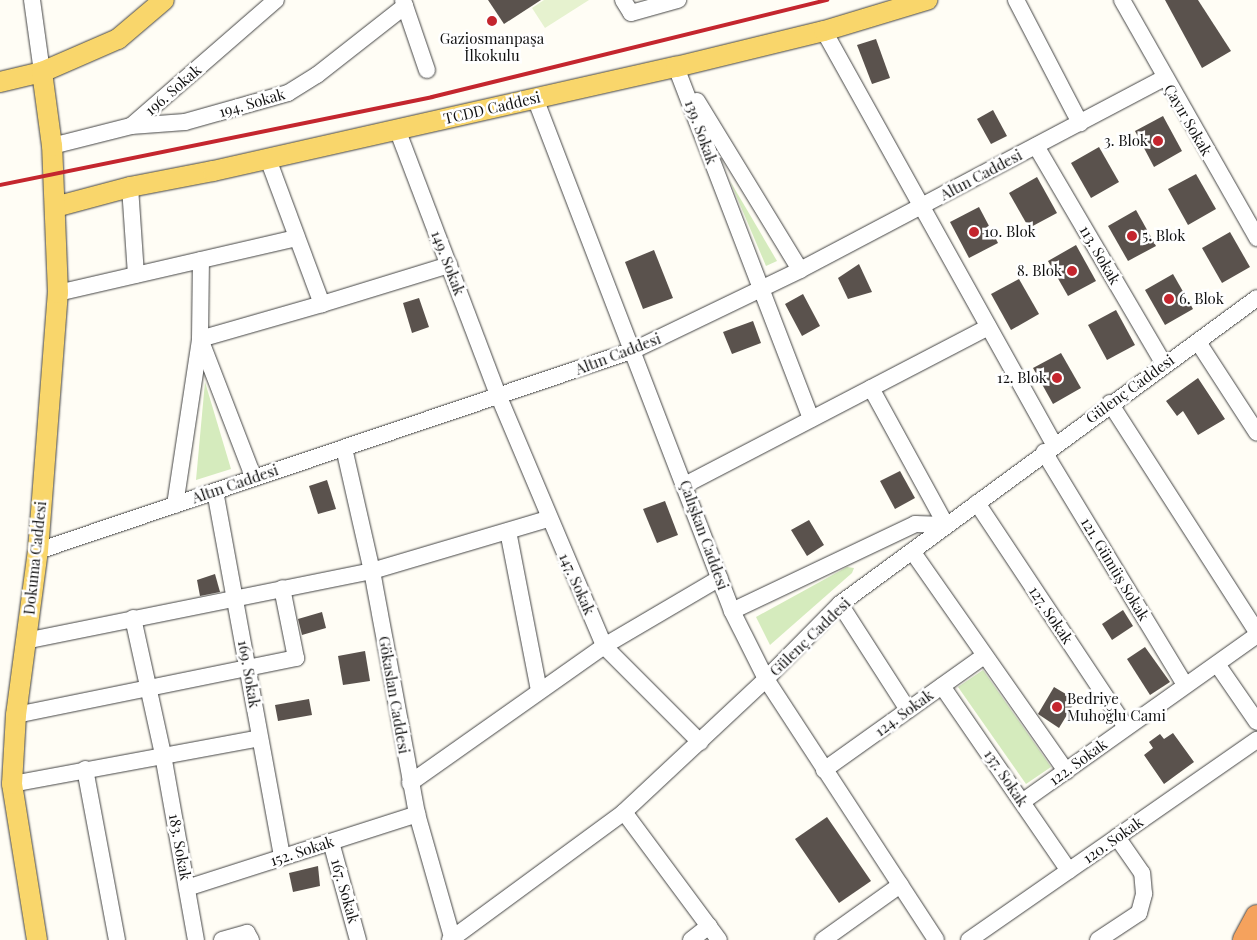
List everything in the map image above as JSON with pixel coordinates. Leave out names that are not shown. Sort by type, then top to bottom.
[{"type":"highway","points":[[1246,940],[1257,917]]},
{"type":"main road","points":[[0,82],[42,72],[118,39],[164,0]]},
{"type":"main road","name":"TCDD Caddesi","points":[[55,207],[130,187],[268,159],[824,31],[927,0]]},
{"type":"main road","name":"Dokuma Caddesi","points":[[37,940],[12,784],[16,715],[38,551],[58,293],[54,173],[42,72]]},
{"type":"street","name":"196. Sokak","points":[[52,146],[131,126],[276,0]]},
{"type":"street","points":[[627,7],[678,0]]},
{"type":"street","points":[[1016,0],[1080,123]]},
{"type":"street","name":"Çayır Sokak","points":[[1122,0],[1164,78],[1255,229]]},
{"type":"street","points":[[35,2],[42,72]]},
{"type":"street","points":[[404,3],[427,70]]},
{"type":"street","name":"194. Sokak","points":[[131,126],[185,122],[288,93],[318,75],[404,3]]},
{"type":"street","name":"121. Gümüş Sokak","points":[[824,31],[988,327],[1049,449],[1186,685]]},
{"type":"street","name":"139. Sokak","points":[[676,66],[800,270]]},
{"type":"street","name":"139. Sokak","points":[[676,66],[760,290],[811,419]]},
{"type":"street","name":"Altın Caddesi","points":[[38,551],[253,476],[500,397],[634,350],[800,270],[1164,78]]},
{"type":"street","name":"Çalışkan Caddesi","points":[[535,98],[634,350],[732,611],[766,679],[936,940]]},
{"type":"street","name":"149. Sokak","points":[[397,129],[500,397]]},
{"type":"street","name":"113. Sokak","points":[[1036,146],[1164,364]]},
{"type":"street","points":[[268,159],[322,304]]},
{"type":"street","points":[[130,187],[136,275]]},
{"type":"street","points":[[58,293],[297,238]]},
{"type":"street","points":[[175,504],[200,339],[201,260]]},
{"type":"street","points":[[200,339],[449,266]]},
{"type":"street","name":"Gülenç Caddesi","points":[[452,940],[624,812],[766,679],[840,604],[1110,403],[1198,342],[1257,298]]},
{"type":"street","points":[[685,485],[988,327]]},
{"type":"street","points":[[200,339],[253,476]]},
{"type":"street","points":[[1198,342],[1257,433]]},
{"type":"street","points":[[871,388],[946,525]]},
{"type":"street","name":"147. Sokak","points":[[500,397],[548,519],[604,646],[700,742]]},
{"type":"street","points":[[1110,403],[1257,634]]},
{"type":"street","name":"Gökaslan Caddesi","points":[[344,448],[372,571],[410,783],[452,940]]},
{"type":"street","name":"169. Sokak","points":[[215,490],[282,857]]},
{"type":"street","name":"127. Sokak","points":[[976,503],[1126,727]]},
{"type":"street","points":[[26,641],[235,597],[372,571],[548,519]]},
{"type":"street","points":[[732,611],[915,524],[946,525]]},
{"type":"street","points":[[508,531],[539,691]]},
{"type":"street","points":[[912,551],[1066,771]]},
{"type":"street","points":[[410,783],[604,646],[720,578]]},
{"type":"street","points":[[16,715],[248,670],[296,658],[282,588]]},
{"type":"street","points":[[840,604],[908,710]]},
{"type":"street","name":"183. Sokak","points":[[134,618],[163,755],[196,940]]},
{"type":"street","name":"122. Sokak","points":[[1022,802],[1257,634]]},
{"type":"street","name":"124. Sokak","points":[[824,770],[984,656]]},
{"type":"street","points":[[1216,664],[1257,722]]},
{"type":"street","name":"137. Sokak","points":[[942,686],[1069,870]]},
{"type":"street","points":[[12,784],[260,738]]},
{"type":"street","name":"120. Sokak","points":[[969,940],[1257,740]]},
{"type":"street","points":[[85,770],[117,940]]},
{"type":"street","points":[[624,812],[720,940]]},
{"type":"street","name":"152. Sokak","points":[[187,888],[417,814]]},
{"type":"street","points":[[1098,940],[1139,913],[1144,894],[1142,873],[1117,837]]},
{"type":"street","name":"167. Sokak","points":[[331,842],[358,940]]},
{"type":"street","points":[[823,940],[900,885]]},
{"type":"street","points":[[691,940],[709,926]]},
{"type":"street","points":[[222,940],[247,933],[251,940]]},
{"type":"green space","points":[[544,0],[589,0],[545,28],[532,8]]},
{"type":"green space","points":[[730,181],[777,261],[766,266]]},
{"type":"green space","points":[[205,382],[231,469],[196,480]]},
{"type":"green space","points":[[847,567],[854,568],[852,573],[770,645],[756,617]]},
{"type":"green space","points":[[983,670],[1051,767],[1026,784],[958,687]]},
{"type":"building","points":[[488,0],[541,0],[504,24]]},
{"type":"building","points":[[1165,0],[1198,0],[1231,51],[1202,68]]},
{"type":"building","points":[[876,39],[890,78],[872,84],[857,45]]},
{"type":"building","points":[[993,110],[1007,136],[991,144],[977,119]]},
{"type":"building","name":"3. Blok","points":[[1163,116],[1182,151],[1154,167],[1135,131]]},
{"type":"building","points":[[1099,147],[1119,182],[1091,198],[1071,163]]},
{"type":"building","points":[[1196,174],[1216,209],[1188,225],[1168,189]]},
{"type":"building","points":[[1037,177],[1057,213],[1029,228],[1009,193]]},
{"type":"building","name":"10. Blok","points":[[979,207],[998,243],[969,258],[950,222]]},
{"type":"building","name":"5. Blok","points":[[1136,210],[1156,246],[1128,261],[1108,226]]},
{"type":"building","points":[[1230,232],[1250,267],[1222,283],[1202,248]]},
{"type":"building","name":"8. Blok","points":[[1076,245],[1096,281],[1068,296],[1048,261]]},
{"type":"building","points":[[654,250],[673,298],[643,309],[625,262]]},
{"type":"building","points":[[859,264],[872,292],[848,299],[838,278]]},
{"type":"building","name":"6. Blok","points":[[1173,274],[1193,309],[1165,325],[1145,290]]},
{"type":"building","points":[[1019,279],[1039,314],[1011,330],[991,294]]},
{"type":"building","points":[[803,294],[820,326],[802,336],[785,304]]},
{"type":"building","points":[[419,298],[429,327],[412,333],[403,303]]},
{"type":"building","points":[[1116,310],[1135,345],[1107,360],[1088,325]]},
{"type":"building","points":[[753,321],[761,343],[732,354],[723,332]]},
{"type":"building","name":"12. Blok","points":[[1061,353],[1081,388],[1053,404],[1033,368]]},
{"type":"building","points":[[1198,378],[1225,419],[1198,435],[1183,411],[1177,416],[1166,401]]},
{"type":"building","points":[[900,471],[915,498],[895,509],[880,481]]},
{"type":"building","points":[[327,480],[336,509],[318,514],[309,486]]},
{"type":"building","points":[[665,501],[678,535],[657,543],[643,509]]},
{"type":"building","points":[[809,520],[824,545],[807,556],[791,530]]},
{"type":"building","points":[[215,574],[220,592],[200,596],[197,580]]},
{"type":"building","points":[[1123,610],[1133,626],[1112,640],[1102,624]]},
{"type":"building","points":[[322,612],[326,628],[302,635],[298,619]]},
{"type":"building","points":[[1145,647],[1170,682],[1150,695],[1127,659]]},
{"type":"building","points":[[365,651],[370,681],[343,685],[338,656]]},
{"type":"building","name":"Bedriye Muhoğlu Cami","points":[[1054,687],[1076,700],[1059,728],[1038,714]]},
{"type":"building","points":[[309,699],[312,715],[278,721],[275,705]]},
{"type":"building","points":[[1173,733],[1194,762],[1164,784],[1144,755],[1153,748],[1149,742],[1160,734],[1164,739]]},
{"type":"building","points":[[827,817],[871,881],[839,903],[795,839]]},
{"type":"building","points":[[318,866],[320,886],[293,892],[289,873]]},
{"type":"railway","points":[[0,185],[432,97],[827,0]]},
{"type":"place","name":"Gaziosmanpaşa İlkokulu","points":[[492,21]]},
{"type":"place","name":"3. Blok","points":[[1158,141]]},
{"type":"place","name":"10. Blok","points":[[974,232]]},
{"type":"place","name":"5. Blok","points":[[1132,236]]},
{"type":"place","name":"8. Blok","points":[[1072,271]]},
{"type":"place","name":"6. Blok","points":[[1169,299]]},
{"type":"place","name":"12. Blok","points":[[1057,378]]},
{"type":"place","name":"Bedriye Muhoğlu Cami","points":[[1057,707]]}]
